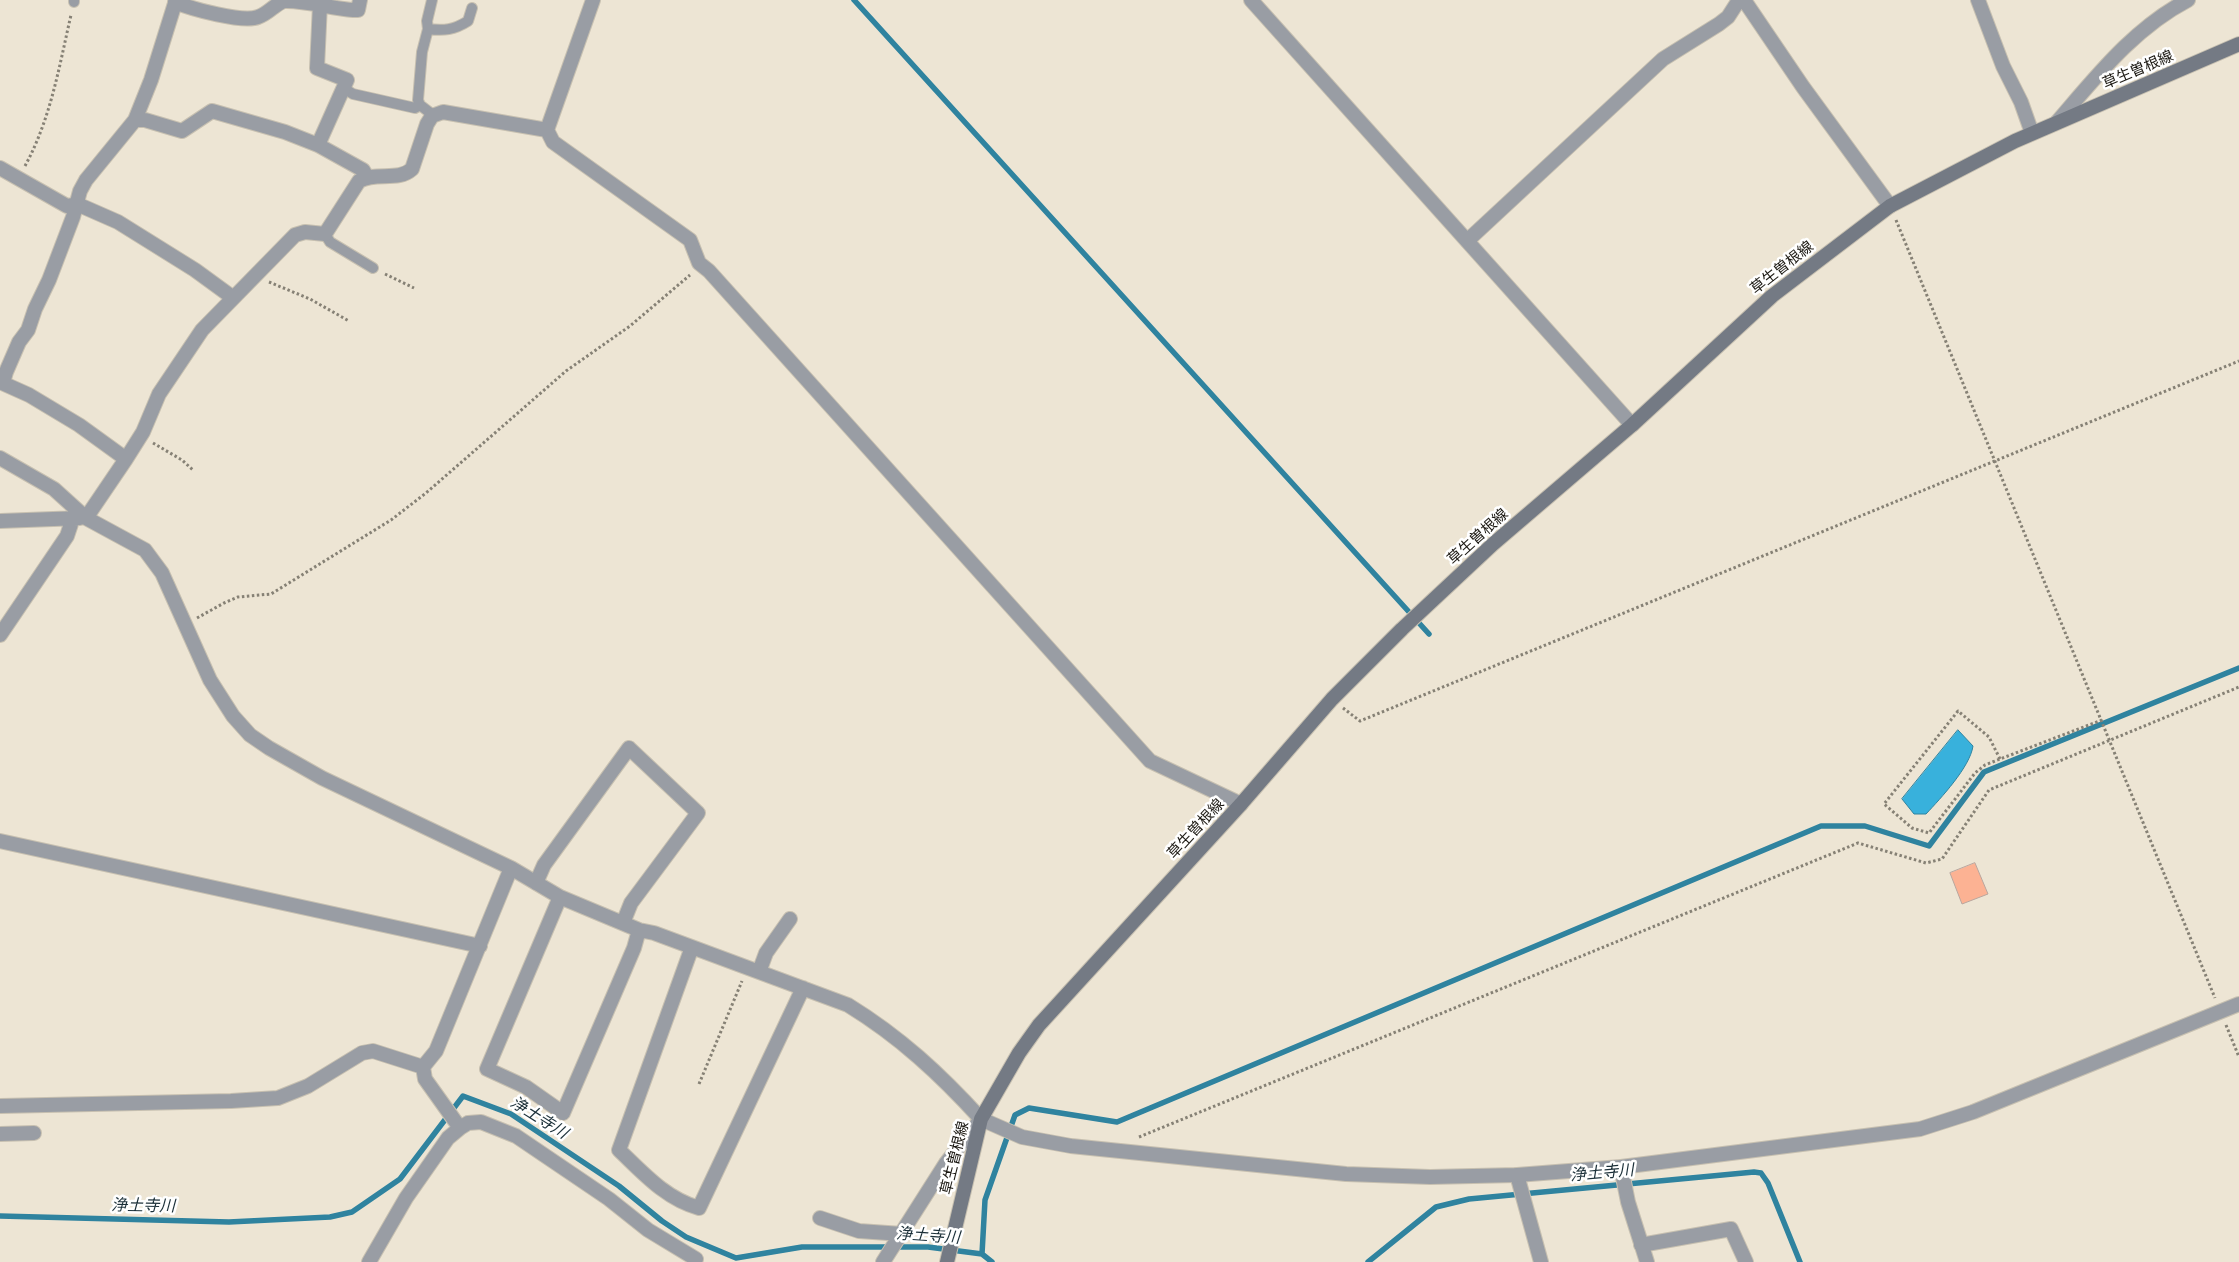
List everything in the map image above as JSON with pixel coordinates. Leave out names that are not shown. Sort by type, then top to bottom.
[{"type":"main road","name":"草生曽根線","points":[[947,1262],[981,1119],[1019,1053],[1039,1025],[1241,804],[1332,699],[1493,544],[1632,425],[1772,296],[1890,206],[2032,133],[2239,44]]},
{"type":"street","points":[[126,459],[79,425],[29,395],[2,383],[19,342],[28,330],[35,309],[49,280],[80,191],[86,180],[135,120],[151,80],[176,1],[187,7],[250,20],[260,17],[284,1],[301,1],[358,10],[360,0]]},
{"type":"street","points":[[593,0],[548,130],[553,142],[690,240],[699,263],[1150,761],[1241,804]]},
{"type":"street","points":[[1251,0],[1632,425]]},
{"type":"street","points":[[1467,241],[1663,59],[1715,28],[1728,18],[1739,0]]},
{"type":"street","points":[[1744,0],[1803,87],[1890,206]]},
{"type":"street","points":[[1978,0],[2003,66],[2032,133]]},
{"type":"street","points":[[2057,122],[2101,70],[2135,37],[2170,9],[2188,0]]},
{"type":"street","points":[[318,145],[345,89],[347,80],[317,68],[320,4]]},
{"type":"street","points":[[135,120],[145,120],[182,131],[212,111],[285,132],[318,145],[363,170],[367,177]]},
{"type":"street","points":[[0,635],[67,536],[126,459],[143,432],[159,394],[202,330],[232,297],[295,235],[304,232],[325,234],[360,181],[367,177],[403,175],[412,169],[426,124],[433,115],[443,112],[548,130]]},
{"type":"street","points":[[0,168],[67,206],[77,204],[118,222],[195,270],[232,297]]},
{"type":"street","points":[[0,458],[54,489],[80,518],[145,550],[162,572],[210,680],[233,716],[250,735],[290,762],[511,868],[560,896],[640,930],[692,947],[848,1005],[877,1023],[914,1051],[951,1086],[981,1119],[1022,1137],[1071,1146],[1346,1174],[1430,1177],[1516,1176],[1621,1167],[1920,1129],[1973,1112],[2239,1004]]},
{"type":"street","points":[[0,521],[80,518]]},
{"type":"street","points":[[536,882],[544,865],[629,748],[698,813],[632,904],[623,923]]},
{"type":"street","points":[[0,841],[480,946]]},
{"type":"street","points":[[459,1127],[425,1079],[423,1066],[436,1050],[511,868]]},
{"type":"street","points":[[560,896],[488,1068],[526,1088],[563,1113],[640,930]]},
{"type":"street","points":[[753,970],[790,919]]},
{"type":"street","points":[[692,947],[619,1150],[658,1186],[683,1204],[698,1208],[804,988]]},
{"type":"street","points":[[0,1106],[231,1101],[278,1098],[308,1086],[362,1052],[373,1051],[423,1066]]},
{"type":"street","points":[[883,1262],[946,1163],[981,1119]]},
{"type":"street","points":[[369,1262],[406,1198],[448,1138],[459,1127],[468,1123],[481,1122],[516,1136],[609,1199],[648,1230],[696,1259]]},
{"type":"street","points":[[0,1134],[34,1133]]},
{"type":"street","points":[[1621,1167],[1628,1202],[1647,1262]]},
{"type":"street","points":[[1516,1176],[1538,1262]]},
{"type":"street","points":[[820,1218],[859,1231],[901,1236]]},
{"type":"street","points":[[1641,1245],[1731,1229],[1746,1262]]},
{"type":"lane","points":[[420,105],[422,52],[428,29],[427,21],[432,0]]},
{"type":"lane","points":[[428,29],[446,32],[458,28],[468,21],[472,8]]},
{"type":"lane","points":[[345,89],[354,94],[415,108],[420,105]]},
{"type":"lane","points":[[420,105],[433,115]]},
{"type":"lane","points":[[325,234],[330,242],[373,268]]},
{"type":"path","points":[[18,178],[43,127],[54,96],[74,1]]},
{"type":"path","points":[[1890,206],[2239,1057]]},
{"type":"path","points":[[185,625],[224,603],[238,598],[271,594],[391,520],[426,493],[566,371],[630,326],[690,275],[699,263]]},
{"type":"path","points":[[373,268],[403,285],[414,288]]},
{"type":"path","points":[[254,276],[310,300],[349,321]]},
{"type":"path","points":[[1332,699],[1360,722],[2239,361]]},
{"type":"path","points":[[143,432],[156,446],[182,460],[194,471]]},
{"type":"path","points":[[1133,1152],[1139,1137],[1858,843],[1926,862],[1942,859],[1989,790],[2239,687]]},
{"type":"path","points":[[2000,759],[1989,737],[1958,711],[1884,804],[1912,828],[1929,833],[1975,773],[1985,765],[2102,720]]},
{"type":"path","points":[[699,1084],[753,970]]},
{"type":"water","points":[[1958,730],[1973,746],[1971,754],[1961,773],[1926,814],[1914,814],[1902,799]]},
{"type":"building","points":[[1975,863],[1988,894],[1962,904],[1950,873]]},
{"type":"waterway","points":[[854,0],[1429,634]]},
{"type":"waterway","points":[[982,1254],[985,1200],[1015,1115],[1029,1108],[1117,1122],[1821,826],[1865,826],[1929,846],[1984,772],[2239,668]]},
{"type":"waterway","name":"浄土寺川","points":[[0,1216],[229,1222],[330,1217],[352,1212],[400,1179],[463,1096],[511,1114],[619,1186],[662,1221],[686,1237],[736,1258],[802,1247],[928,1247],[982,1254],[992,1262]]},
{"type":"waterway","name":"浄土寺川","points":[[1368,1262],[1436,1207],[1469,1199],[1754,1172],[1761,1173],[1768,1183],[1800,1262]]}]
